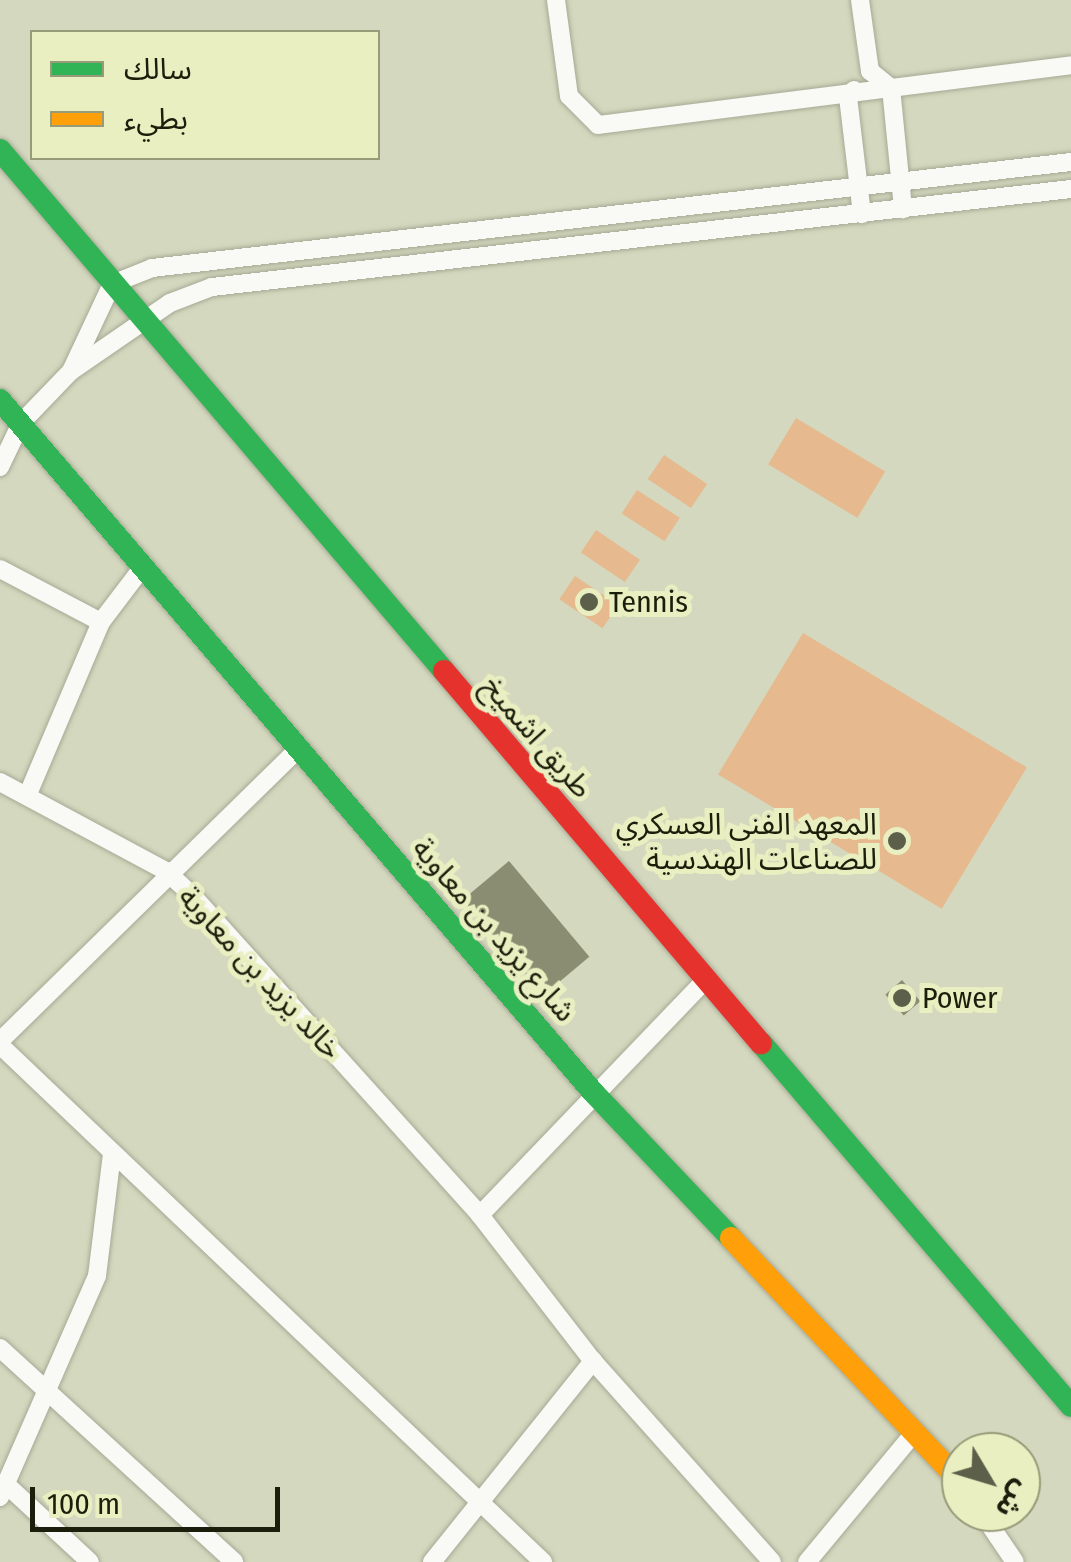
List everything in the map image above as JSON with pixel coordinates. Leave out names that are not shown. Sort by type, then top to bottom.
[{"type":"main road","name":"طريق اشميخ","points":[[0,150],[142,322],[1071,1406]]},
{"type":"main road","name":"شارع يزيد بن معاوية","points":[[0,400],[593,1092],[941,1460]]},
{"type":"street","points":[[556,0],[570,96],[598,125],[848,97],[1071,65]]},
{"type":"street","points":[[860,0],[870,70],[891,88],[903,210]]},
{"type":"street","points":[[862,214],[848,97],[870,70]]},
{"type":"street","points":[[70,371],[112,284],[152,268],[1071,162]]},
{"type":"street","points":[[0,467],[21,423],[70,371],[142,322],[212,287],[1071,189]]},
{"type":"street","points":[[28,794],[101,622],[142,568]]},
{"type":"street","points":[[0,569],[101,622]]},
{"type":"street","points":[[298,750],[166,872],[0,1043],[112,1154],[487,1501],[543,1562]]},
{"type":"street","name":"خالد يزيد بن معاوية","points":[[0,782],[166,872],[480,1215],[594,1361],[772,1562]]},
{"type":"street","points":[[480,1215],[593,1092],[705,980]]},
{"type":"street","points":[[90,1562],[4,1492],[18,1443],[49,1398],[72,1323],[97,1276],[112,1154]]},
{"type":"street","points":[[0,1348],[49,1398],[234,1562]]},
{"type":"street","points":[[432,1562],[487,1501],[594,1361]]},
{"type":"street","points":[[806,1562],[915,1432]]},
{"type":"street","points":[[995,1532],[1015,1562]]},
{"type":"shaded area","points":[[796,418],[885,472],[857,518],[768,464]]},
{"type":"shaded area","points":[[664,455],[707,484],[691,508],[648,479]]},
{"type":"shaded area","points":[[637,490],[680,518],[665,541],[622,513]]},
{"type":"shaded area","name":"Tennis","points":[[596,530],[640,560],[625,582],[581,552]]},
{"type":"shaded area","name":"Tennis","points":[[575,576],[618,605],[602,628],[559,599]]},
{"type":"shaded area","points":[[803,633],[1027,767],[942,909],[718,774]]},
{"type":"building","points":[[509,861],[589,957],[543,995],[463,900]]},
{"type":"building","name":"Power","points":[[902,980],[920,1001],[904,1016],[885,994]]},
{"type":"traffic: fast","points":[[0,150],[444,671]]},
{"type":"traffic: fast","points":[[0,400],[593,1092],[731,1238]]},
{"type":"traffic: fast","points":[[761,1043],[1071,1406]]},
{"type":"traffic: slow","points":[[731,1238],[941,1461]]},
{"type":"traffic: jam","points":[[444,671],[761,1043]]},
{"type":"place","name":"Tennis","points":[[589,602]]},
{"type":"place","name":"المعهد الفني العسكري للصناعات الهندسية","points":[[897,841]]},
{"type":"place","name":"Power","points":[[902,998]]}]
